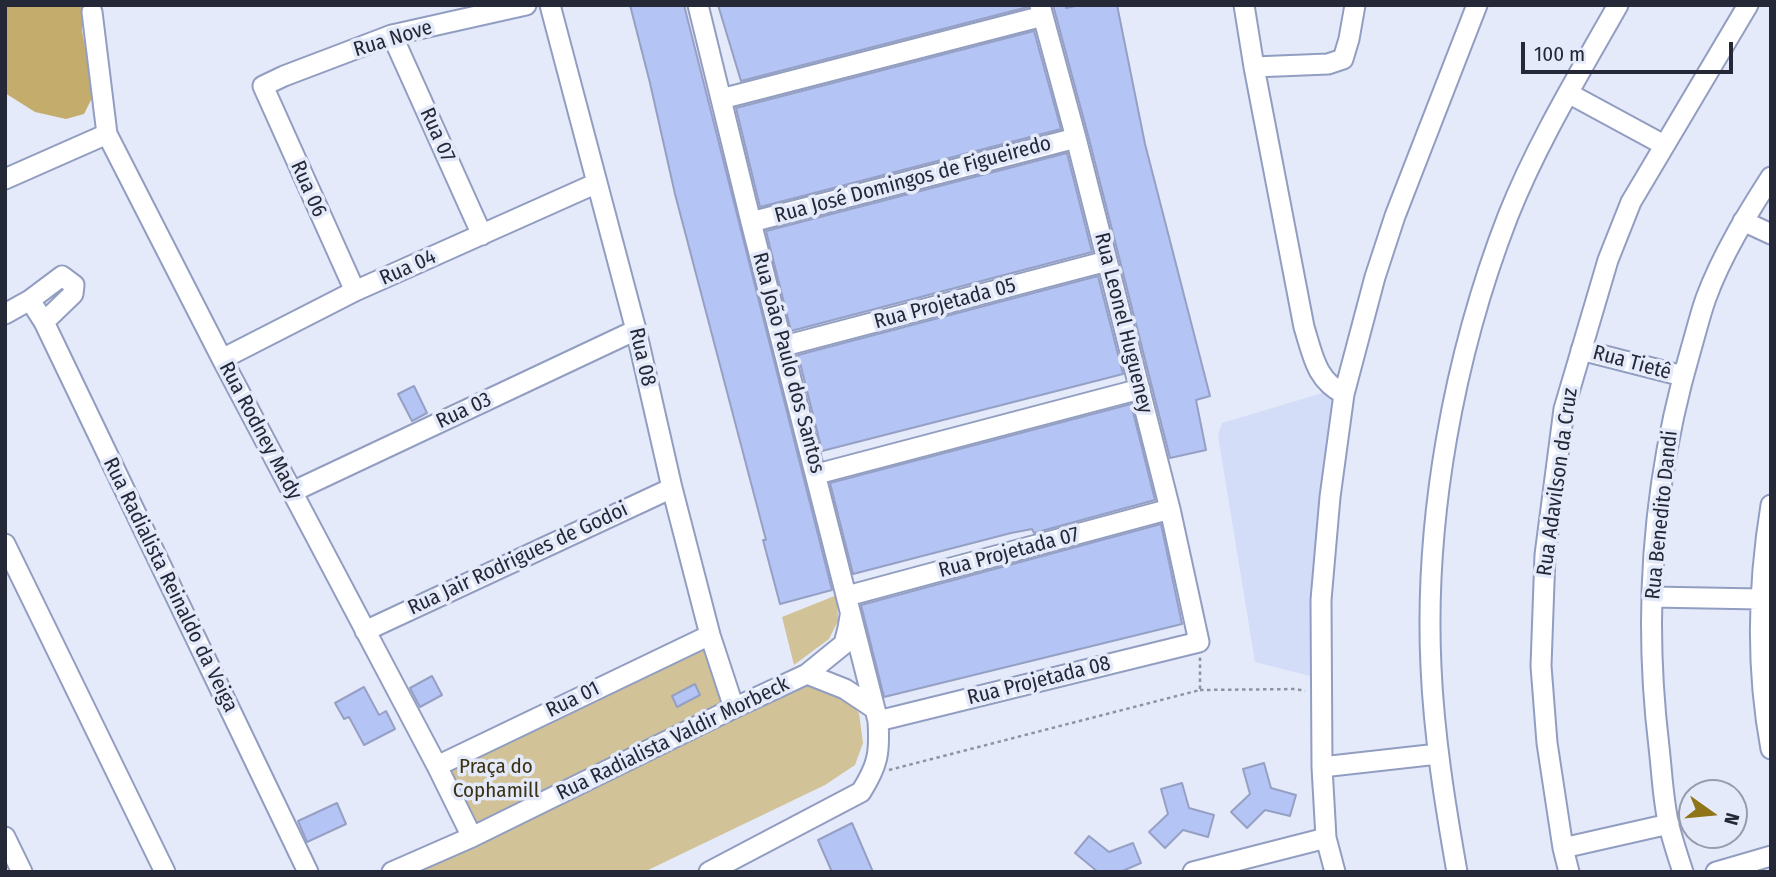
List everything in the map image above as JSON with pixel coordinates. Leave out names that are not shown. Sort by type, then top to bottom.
[{"type":"street","name":"Rua Nove","points":[[263,86],[392,35],[526,5]]},
{"type":"street","name":"Rua 08","points":[[550,5],[636,330],[671,488],[710,635],[734,708]]},
{"type":"street","name":"Rua João Paulo dos Santos","points":[[698,5],[877,715],[878,760],[873,774]]},
{"type":"street","points":[[1244,5],[1304,327],[1315,363],[1324,379],[1334,389],[1345,394]]},
{"type":"street","points":[[1254,67],[1328,64],[1343,59],[1355,5]]},
{"type":"street","points":[[1335,872],[1326,838],[1322,767],[1321,600],[1330,497],[1345,394],[1375,277],[1395,216],[1478,5]]},
{"type":"street","points":[[1457,872],[1438,754],[1431,666],[1431,588],[1445,447],[1461,367],[1481,293],[1508,216],[1568,93],[1618,5]]},
{"type":"street","name":"Rua Adavilson da Cruz","points":[[1569,872],[1547,743],[1542,666],[1545,555],[1564,408],[1608,260],[1631,202],[1748,5]]},
{"type":"street","points":[[721,99],[1041,10]]},
{"type":"street","name":"Rua Leonel Hugueney","points":[[1041,10],[1140,389],[1199,642]]},
{"type":"street","name":"Rua Rodney Mady","points":[[92,12],[107,134],[471,836]]},
{"type":"street","name":"Rua 07","points":[[392,35],[482,235]]},
{"type":"street","name":"Rua 06","points":[[263,86],[355,291]]},
{"type":"street","points":[[1568,93],[1664,145]]},
{"type":"street","points":[[5,179],[107,134]]},
{"type":"street","name":"Rua José Domingos de Figueiredo","points":[[751,222],[1076,138]]},
{"type":"street","name":"Rua Benedito Dandi","points":[[1683,872],[1669,824],[1654,704],[1651,641],[1656,528],[1673,418],[1706,299],[1742,221],[1771,177]]},
{"type":"street","name":"Rua 04","points":[[222,359],[355,291],[597,183]]},
{"type":"street","points":[[1742,221],[1771,234]]},
{"type":"street","name":"Rua Projetada 05","points":[[784,346],[1107,261]]},
{"type":"street","points":[[5,314],[30,300],[62,276],[74,285],[73,294],[44,322]]},
{"type":"street","name":"Rua Radialista Reinaldo da Veiga","points":[[30,300],[44,322],[308,872]]},
{"type":"street","name":"Rua 03","points":[[292,492],[636,330]]},
{"type":"street","name":"Rua Tietê","points":[[1581,350],[1683,376]]},
{"type":"street","points":[[817,474],[1140,389]]},
{"type":"street","name":"Rua Jair Rodrigues de Godoi","points":[[365,631],[671,488]]},
{"type":"street","points":[[1771,505],[1760,599],[1771,749]]},
{"type":"street","name":"Rua Projetada 07","points":[[849,602],[1170,509]]},
{"type":"street","points":[[5,544],[165,872]]},
{"type":"street","points":[[1652,597],[1760,599]]},
{"type":"street","points":[[807,674],[844,644],[849,602]]},
{"type":"street","name":"Rua 01","points":[[437,766],[710,635]]},
{"type":"street","name":"Rua Projetada 08","points":[[877,715],[1199,642]]},
{"type":"street","name":"Rua Radialista Valdir Morbeck","points":[[392,872],[807,674],[845,689],[877,715]]},
{"type":"street","points":[[1322,767],[1438,754]]},
{"type":"street","points":[[709,872],[861,793],[873,774]]},
{"type":"street","points":[[1563,848],[1669,824]]},
{"type":"street","points":[[5,837],[22,872]]},
{"type":"street","points":[[1193,872],[1326,838]]},
{"type":"street","points":[[1716,872],[1771,856]]},
{"type":"path","points":[[1199,642],[1200,690]]},
{"type":"path","points":[[873,774],[1200,690],[1296,689],[1322,694]]},
{"type":"shaded area","points":[[5,5],[84,5],[82,31],[94,94],[84,114],[66,119],[35,112],[5,93]]},
{"type":"shaded area","points":[[1329,391],[1332,395],[1313,592],[1310,676],[1255,662],[1218,436],[1222,423]]},
{"type":"green space","points":[[837,595],[838,621],[829,639],[794,665],[782,617]]},
{"type":"green space","name":"Praça do Cophamill","points":[[708,641],[727,702],[476,826],[445,768]]},
{"type":"green space","points":[[809,680],[835,689],[859,713],[863,743],[855,765],[825,785],[644,872],[409,872]]},
{"type":"building","points":[[630,5],[684,5],[832,590],[780,604],[763,540],[766,540],[675,194]]},
{"type":"building","points":[[718,5],[1028,5],[1028,7],[741,81]]},
{"type":"building","points":[[1053,5],[1066,5],[1066,8],[1080,5],[1117,5],[1145,144],[1210,396],[1196,400],[1206,450],[1170,458]]},
{"type":"building","points":[[1034,31],[1061,129],[760,207],[736,108]]},
{"type":"building","points":[[1067,153],[1092,252],[791,331],[766,231]]},
{"type":"building","points":[[1098,276],[1123,374],[822,451],[798,355]]},
{"type":"building","points":[[414,386],[427,413],[412,421],[398,394]]},
{"type":"building","points":[[1131,404],[1155,500],[1034,533],[1032,529],[1011,533],[853,574],[830,483]]},
{"type":"building","points":[[1161,524],[1182,624],[884,697],[861,605]]},
{"type":"building","points":[[432,676],[442,695],[420,707],[410,688]]},
{"type":"building","points":[[695,684],[700,695],[677,707],[672,696]]},
{"type":"building","points":[[364,687],[379,715],[386,711],[395,729],[364,745],[349,717],[344,719],[335,703]]},
{"type":"building","points":[[1264,763],[1271,788],[1296,795],[1290,816],[1265,810],[1247,828],[1231,812],[1250,794],[1243,769]]},
{"type":"building","points":[[1182,783],[1189,808],[1214,815],[1208,837],[1183,830],[1165,848],[1149,832],[1168,814],[1161,789]]},
{"type":"building","points":[[337,803],[346,824],[307,842],[298,821]]},
{"type":"building","points":[[852,823],[873,872],[832,872],[818,840]]},
{"type":"building","points":[[1089,836],[1109,852],[1133,843],[1141,863],[1120,872],[1098,872],[1075,853]]}]
